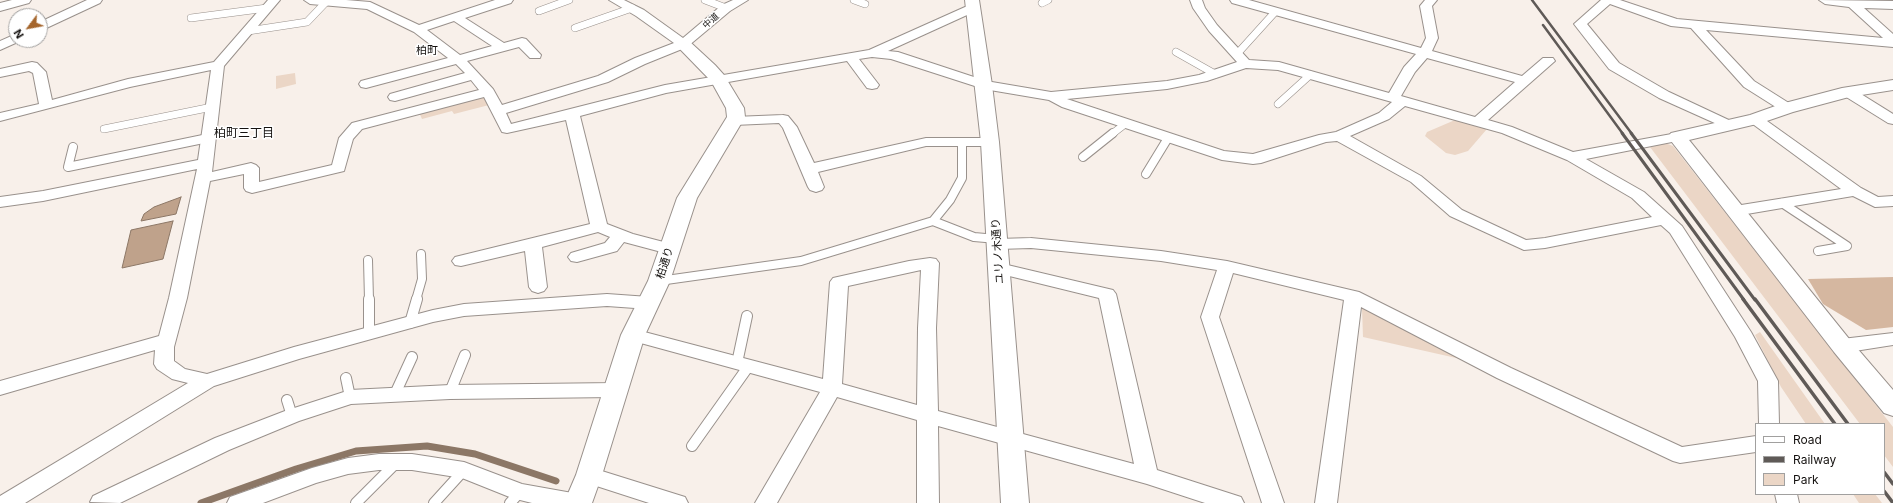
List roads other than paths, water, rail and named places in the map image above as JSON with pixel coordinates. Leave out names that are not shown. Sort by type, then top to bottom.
[{"type":"street","points":[[0,7],[25,0]]},
{"type":"street","points":[[48,23],[96,0]]},
{"type":"street","points":[[310,0],[370,6],[418,29],[458,59],[474,75],[488,92],[507,128],[572,114],[665,89],[852,58],[872,53],[974,2]]},
{"type":"street","points":[[418,29],[507,0]]},
{"type":"street","points":[[615,0],[632,8],[683,44],[709,68],[718,79],[737,112],[734,121],[783,119],[790,127],[816,187]]},
{"type":"street","name":"中道","points":[[498,111],[603,79],[640,61],[683,44],[726,8],[742,0]]},
{"type":"street","points":[[1196,0],[1199,8],[1213,28],[1241,59],[1279,66],[1507,130],[1572,157],[1638,196],[1676,230],[1744,336],[1768,382],[1769,423]]},
{"type":"street","points":[[1236,0],[1525,81]]},
{"type":"street","points":[[1051,96],[1067,104],[1222,155],[1252,159],[1261,158],[1324,138],[1339,136],[1384,116],[1398,99],[1409,70],[1425,52],[1432,38],[1426,6],[1432,0]]},
{"type":"street","points":[[1728,126],[1664,95],[1614,66],[1580,24],[1609,0],[1675,23],[1893,42]]},
{"type":"street","points":[[1825,0],[1853,4],[1893,5]]},
{"type":"street","name":"ユリノ木通り","points":[[974,2],[990,142],[1015,503]]},
{"type":"street","points":[[207,381],[179,374],[164,364],[167,340],[178,298],[204,170],[218,65],[271,4]]},
{"type":"street","points":[[1853,4],[1893,42]]},
{"type":"street","points":[[455,17],[502,47]]},
{"type":"street","points":[[1694,24],[1749,84],[1787,108]]},
{"type":"street","points":[[366,84],[522,42],[535,55]]},
{"type":"street","points":[[872,53],[893,56],[984,85],[1051,96],[1167,85],[1215,74],[1241,59]]},
{"type":"street","points":[[852,58],[872,85]]},
{"type":"street","points":[[1477,122],[1548,62]]},
{"type":"street","points":[[0,117],[128,83],[218,65]]},
{"type":"street","points":[[0,73],[32,66],[39,72],[46,106]]},
{"type":"street","points":[[395,97],[474,75]]},
{"type":"street","points":[[1572,157],[1728,126],[1756,119],[1787,108],[1848,92],[1891,87]]},
{"type":"street","points":[[0,202],[204,170],[250,168],[252,188],[339,168],[346,138],[357,126],[488,92]]},
{"type":"street","points":[[1848,92],[1893,120]]},
{"type":"street","points":[[572,114],[599,226]]},
{"type":"street","points":[[1756,119],[1855,192],[1875,202],[1893,201]]},
{"type":"street","name":"柏通り","points":[[578,503],[589,475],[633,335],[659,281],[692,187],[734,121]]},
{"type":"street","points":[[1339,136],[1416,179],[1456,213],[1524,245],[1545,243],[1664,219]]},
{"type":"street","points":[[1677,137],[1842,346],[1893,407]]},
{"type":"street","points":[[808,169],[926,142],[990,142]]},
{"type":"street","points":[[1735,211],[1855,192]]},
{"type":"street","points":[[461,261],[533,244],[599,226],[621,235],[669,249]]},
{"type":"street","points":[[577,257],[611,247],[621,235]]},
{"type":"street","points":[[997,241],[1160,256],[1227,266],[1353,296],[1504,373],[1680,456],[1755,444]]},
{"type":"street","points":[[533,244],[538,287]]},
{"type":"street","points":[[766,503],[832,388],[839,282],[909,266],[930,263],[927,328],[928,503]]},
{"type":"street","points":[[1227,266],[1210,317],[1273,503]]},
{"type":"street","points":[[999,268],[1107,294],[1147,476]]},
{"type":"street","points":[[1326,503],[1353,296]]},
{"type":"street","points":[[6,503],[207,381],[294,354],[464,310],[607,300],[649,303]]},
{"type":"street","points":[[633,335],[832,388],[928,417],[1147,476],[1205,499],[1233,503]]},
{"type":"street","points":[[1842,346],[1893,339]]},
{"type":"street","points":[[0,388],[167,340]]},
{"type":"street","points":[[101,502],[222,444],[290,408],[348,387],[395,394],[615,390]]},
{"type":"street","points":[[238,503],[312,476],[348,466],[380,462],[412,462],[464,470],[515,498],[578,503]]},
{"type":"street","points":[[589,475],[677,503]]},
{"type":"lane","points":[[539,11],[569,0]]},
{"type":"lane","points":[[705,0],[726,8]]},
{"type":"lane","points":[[854,0],[865,4]]},
{"type":"lane","points":[[1042,3],[1048,0]]},
{"type":"lane","points":[[248,31],[307,22],[326,2]]},
{"type":"lane","points":[[191,18],[271,4]]},
{"type":"lane","points":[[575,28],[632,8]]},
{"type":"lane","points":[[1241,59],[1275,12]]},
{"type":"lane","points":[[1176,52],[1215,74]]},
{"type":"lane","points":[[1278,104],[1310,75]]},
{"type":"lane","points":[[104,129],[212,107]]},
{"type":"lane","points":[[1083,157],[1125,124]]},
{"type":"lane","points":[[73,146],[68,167],[208,138]]},
{"type":"lane","points":[[1146,174],[1168,138]]},
{"type":"lane","points":[[659,281],[801,261],[933,221],[950,200],[962,178],[962,143]]},
{"type":"lane","points":[[1782,203],[1847,246],[1818,251]]},
{"type":"lane","points":[[933,221],[974,237],[997,241]]},
{"type":"lane","points":[[410,323],[422,279],[421,254]]},
{"type":"lane","points":[[368,260],[369,334]]},
{"type":"lane","points":[[692,446],[742,365],[748,316]]},
{"type":"lane","points":[[450,392],[465,355]]},
{"type":"lane","points":[[395,394],[412,357]]},
{"type":"lane","points":[[356,503],[397,462]]},
{"type":"lane","points":[[434,503],[464,470]]},
{"type":"waterway","points":[[201,503],[296,469],[356,451],[427,446],[475,454],[556,481]]},
{"type":"railway","points":[[1532,0],[1632,134]]},
{"type":"railway","points":[[1543,25],[1623,134]]},
{"type":"railway","points":[[1622,133],[1744,300]]},
{"type":"railway","points":[[1631,133],[1755,300]]},
{"type":"railway","points":[[1743,299],[1834,423]]},
{"type":"railway","points":[[1755,299],[1847,423]]},
{"type":"railway","points":[[1885,473],[1893,484]]},
{"type":"railway","points":[[1885,492],[1893,503]]},
{"type":"district","name":"柏町","points":[[427,51]]},
{"type":"district","name":"柏町三丁目","points":[[244,133]]}]
